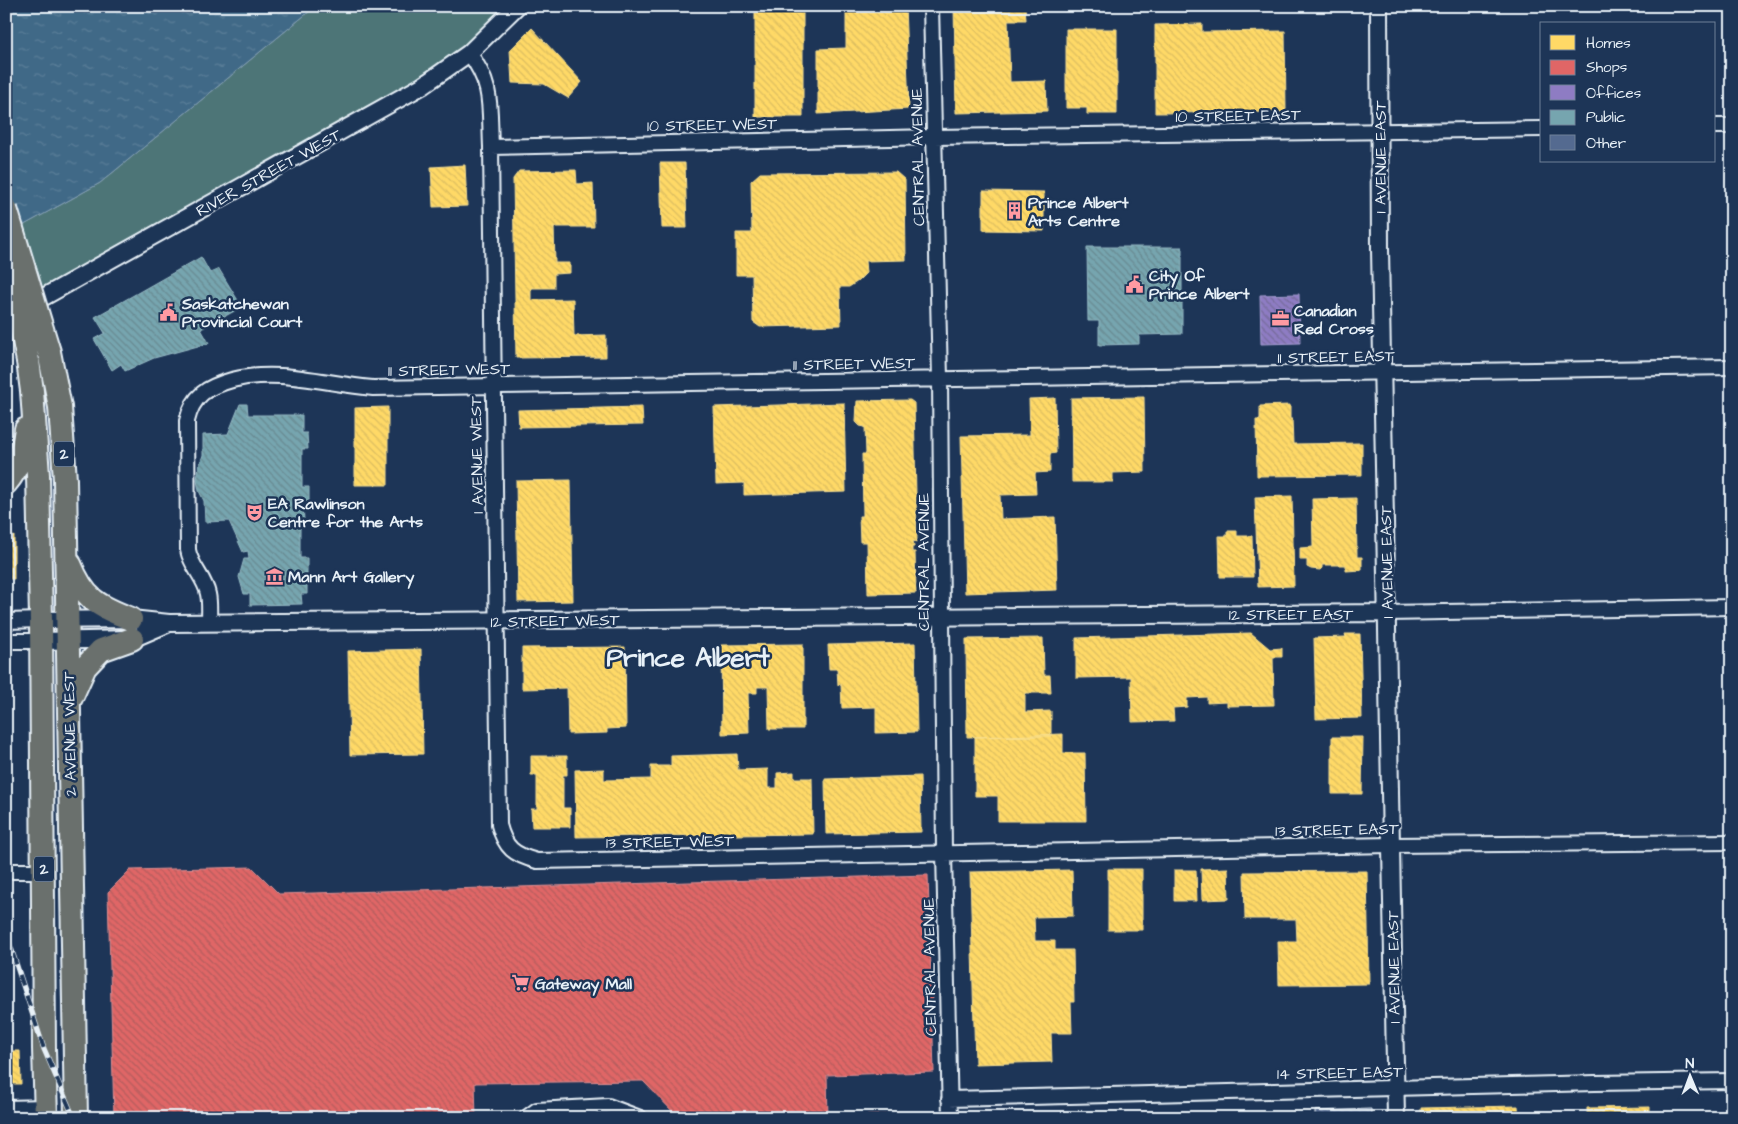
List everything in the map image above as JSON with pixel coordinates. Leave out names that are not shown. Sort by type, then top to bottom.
[{"type":"highway","name":"2 AVENUE WEST","points":[[6,209],[50,352],[60,407],[65,480],[67,557],[76,1118]]},
{"type":"highway","name":"2","points":[[6,273],[20,321],[28,361]]},
{"type":"highway","name":"2 AVENUE WEST","points":[[28,361],[38,475],[42,630],[46,1113]]},
{"type":"highway","points":[[6,483],[13,475],[22,455],[26,428],[28,361]]},
{"type":"highway","points":[[67,557],[82,589],[90,599],[110,611],[132,629],[101,650],[85,667],[68,706]]},
{"type":"street","name":"RIVER STREET WEST","points":[[6,318],[415,90],[468,53],[517,6]]},
{"type":"street","name":"CENTRAL AVENUE","points":[[931,6],[940,379],[944,853],[950,1118]]},
{"type":"street","name":"1 AVENUE EAST","points":[[1379,6],[1382,373],[1396,1118]]},
{"type":"street","name":"1 AVENUE WEST","points":[[468,53],[481,70],[489,93],[497,742]]},
{"type":"street","points":[[1716,126],[1732,126]]},
{"type":"street","name":"10 STREET EAST","points":[[934,137],[1540,129]]},
{"type":"street","name":"10 STREET WEST","points":[[491,146],[934,137]]},
{"type":"street","name":"11 STREET EAST","points":[[940,379],[1732,367]]},
{"type":"street","name":"11 STREET WEST","points":[[209,623],[208,594],[192,564],[188,542],[187,421],[189,410],[201,394],[225,382],[273,375],[308,378],[373,388],[940,379]]},
{"type":"street","name":"12 STREET EAST","points":[[941,616],[1386,613],[1732,607]]},
{"type":"street","name":"12 STREET WEST","points":[[6,621],[42,630],[67,630],[132,629],[169,623],[941,616]]},
{"type":"street","name":"12 STREET WEST","points":[[6,641],[42,630]]},
{"type":"street","name":"13 STREET WEST","points":[[497,742],[499,825],[502,837],[510,849],[522,857],[537,861],[944,853]]},
{"type":"street","name":"13 STREET EAST","points":[[944,853],[1391,845],[1732,842]]},
{"type":"street","points":[[6,871],[44,871]]},
{"type":"street","name":"14 STREET EAST","points":[[950,1099],[1594,1083],[1732,1082]]},
{"type":"street","points":[[526,1118],[537,1110],[608,1106],[640,1118]]},
{"type":"street","points":[[6,1108],[46,1113]]},
{"type":"green space","points":[[316,6],[526,6],[480,50],[6,309],[6,235],[100,183]]},
{"type":"water","points":[[6,6],[316,6],[100,183],[6,235]]},
{"type":"building: Homes","points":[[755,6],[803,6],[803,117],[755,117]]},
{"type":"building: Homes","points":[[846,6],[905,6],[909,109],[818,114],[818,49],[846,48]]},
{"type":"building: Homes","points":[[954,6],[1025,6],[1026,20],[1008,20],[1010,82],[1046,81],[1047,111],[956,113]]},
{"type":"building: Homes","points":[[1202,24],[1202,32],[1285,31],[1286,112],[1155,113],[1155,25]]},
{"type":"building: Homes","points":[[532,28],[582,82],[568,98],[544,84],[512,83],[510,50]]},
{"type":"building: Homes","points":[[1066,29],[1117,29],[1117,114],[1087,114],[1087,108],[1066,108]]},
{"type":"building: Homes","points":[[660,163],[685,163],[687,228],[662,228]]},
{"type":"building: Homes","points":[[465,165],[467,206],[433,207],[431,167]]},
{"type":"building: Homes","points":[[576,170],[577,184],[593,183],[594,227],[554,227],[555,263],[570,263],[570,273],[554,274],[554,288],[531,288],[531,300],[573,299],[574,336],[606,335],[606,357],[516,358],[513,179],[519,171]]},
{"type":"building: Homes","points":[[896,172],[905,180],[906,260],[865,261],[866,273],[849,287],[840,287],[841,325],[760,327],[753,322],[752,275],[736,275],[736,233],[752,233],[751,181],[760,173]]},
{"type":"building: Homes","name":"Prince Albert Arts Centre","points":[[983,191],[1044,192],[1044,231],[983,230]]},
{"type":"building: Homes","points":[[1144,397],[1145,472],[1113,473],[1113,482],[1072,482],[1071,398]]},
{"type":"building: Homes","points":[[1055,398],[1056,453],[1050,454],[1050,472],[1035,473],[1036,494],[1000,495],[1001,519],[1055,517],[1057,590],[965,593],[961,436],[1030,435],[1029,399]]},
{"type":"building: Homes","points":[[910,400],[914,403],[917,542],[913,541],[914,547],[912,547],[912,552],[915,552],[916,593],[868,594],[867,542],[860,542],[859,516],[863,516],[862,454],[866,454],[865,427],[860,426],[856,422],[857,401]]},
{"type":"building: Homes","points":[[844,403],[846,492],[744,495],[744,483],[716,484],[714,407]]},
{"type":"building: Homes","points":[[1290,405],[1293,444],[1362,443],[1362,475],[1257,476],[1256,420],[1260,420],[1260,406]]},
{"type":"building: Homes","points":[[388,407],[388,485],[355,485],[355,408]]},
{"type":"building: Homes","points":[[642,407],[643,425],[519,427],[518,410]]},
{"type":"building: Homes","points":[[571,480],[573,601],[518,602],[516,481]]},
{"type":"building: Homes","points":[[1292,496],[1294,586],[1258,587],[1255,497]]},
{"type":"building: Homes","points":[[1356,498],[1357,557],[1362,557],[1362,570],[1346,571],[1346,565],[1322,565],[1320,570],[1307,567],[1307,560],[1300,560],[1300,548],[1313,547],[1312,499]]},
{"type":"building: Homes","points":[[1227,531],[1237,531],[1237,536],[1252,536],[1253,577],[1220,577],[1219,536],[1227,536]]},
{"type":"building: Homes","points":[[6,536],[14,536],[14,579],[6,579]]},
{"type":"building: Homes","points":[[1251,633],[1270,649],[1282,648],[1282,657],[1273,657],[1274,705],[1227,706],[1227,702],[1207,703],[1207,697],[1187,698],[1187,707],[1173,708],[1174,721],[1132,722],[1131,677],[1076,678],[1076,638]]},
{"type":"building: Homes","points":[[1345,634],[1360,634],[1362,718],[1316,719],[1314,638],[1346,637]]},
{"type":"building: Homes","points":[[1043,638],[1044,675],[1050,675],[1051,693],[1025,693],[1025,712],[1051,711],[1051,736],[967,737],[966,639]]},
{"type":"building: Homes","points":[[915,643],[917,732],[876,733],[876,707],[842,708],[841,684],[838,685],[837,669],[829,669],[828,645]]},
{"type":"building: Homes","points":[[803,644],[803,729],[769,729],[768,687],[757,687],[757,693],[748,693],[749,733],[722,734],[721,645]]},
{"type":"building: Homes","points":[[625,647],[626,728],[607,729],[607,733],[568,734],[567,688],[522,689],[522,648]]},
{"type":"building: Homes","points":[[421,649],[423,754],[350,755],[348,651]]},
{"type":"building: Homes","points":[[1063,734],[1063,753],[1085,753],[1086,821],[998,821],[998,796],[975,796],[975,737]]},
{"type":"building: Homes","points":[[1332,737],[1363,737],[1362,794],[1332,794]]},
{"type":"building: Homes","points":[[737,754],[738,770],[768,769],[768,788],[777,788],[777,773],[794,772],[794,778],[812,778],[813,834],[576,837],[575,770],[604,769],[604,780],[651,779],[651,766],[671,766],[671,756]]},
{"type":"building: Homes","points":[[531,756],[567,756],[567,775],[563,775],[563,808],[570,808],[570,827],[532,827],[531,809],[537,809],[537,775],[531,775]]},
{"type":"building: Homes","points":[[920,776],[921,832],[826,834],[825,779]]},
{"type":"building: Homes","points":[[1228,868],[1229,899],[1202,900],[1201,869]]},
{"type":"building: Homes","points":[[1108,869],[1142,869],[1142,930],[1108,930]]},
{"type":"building: Homes","points":[[1072,870],[1073,916],[1034,917],[1035,941],[1055,941],[1055,950],[1073,950],[1074,1002],[1071,1002],[1072,1033],[1051,1033],[1052,1062],[975,1064],[970,872]]},
{"type":"building: Homes","points":[[1174,870],[1196,870],[1197,901],[1174,901]]},
{"type":"building: Homes","points":[[1367,871],[1369,984],[1279,985],[1278,941],[1297,941],[1296,919],[1245,919],[1244,872]]},
{"type":"building: Homes","points":[[6,1051],[20,1051],[21,1084],[6,1084]]},
{"type":"building: Homes","points":[[1518,1106],[1519,1118],[1421,1118],[1421,1108]]},
{"type":"building: Homes","points":[[1650,1107],[1650,1118],[1587,1118],[1587,1108]]},
{"type":"building: Shops","name":"Gateway Mall","points":[[252,867],[279,894],[928,875],[934,1072],[827,1075],[828,1117],[906,1114],[910,1118],[679,1118],[643,1081],[475,1083],[476,1118],[114,1118],[108,892],[130,870]]},
{"type":"building: Offices","name":"Canadian Red Cross","points":[[1299,294],[1300,343],[1261,344],[1260,295]]},
{"type":"building: Public","name":"City Of Prince Albert","points":[[1087,247],[1182,247],[1182,334],[1139,335],[1139,344],[1099,345],[1099,321],[1088,321]]},
{"type":"building: Public","name":"Saskatchewan Provincial Court","points":[[201,257],[210,273],[219,269],[242,307],[201,329],[209,343],[154,358],[125,371],[121,364],[112,370],[94,339],[105,333],[95,317]]},
{"type":"building: Public","name":"EA Rawlinson Centre for the Arts","points":[[240,404],[247,404],[248,415],[302,415],[302,433],[307,433],[308,449],[302,449],[302,487],[309,487],[309,503],[303,503],[304,521],[300,522],[300,558],[307,558],[307,594],[301,594],[302,604],[250,605],[250,594],[244,594],[239,577],[244,559],[249,559],[248,551],[243,552],[229,521],[205,522],[204,501],[199,491],[197,480],[203,455],[203,435],[228,434]]},
{"type":"building: Other","points":[[1371,1109],[1371,1118],[1315,1118],[1315,1111]]},
{"type":"railway","points":[[6,933],[44,1049],[74,1118]]},
{"type":"place","name":"Prince Albert Arts Centre","points":[[1014,211]]},
{"type":"place","name":"City Of Prince Albert","points":[[1135,284]]},
{"type":"place","name":"Saskatchewan Provincial Court","points":[[168,312]]},
{"type":"place","name":"Canadian Red Cross","points":[[1280,319]]},
{"type":"place","name":"EA Rawlinson Centre for the Arts","points":[[254,512]]},
{"type":"place","name":"Mann Art Gallery","points":[[274,576]]},
{"type":"place","name":"Gateway Mall","points":[[521,983]]},
{"type":"district","name":"Prince Albert","points":[[688,657]]}]
